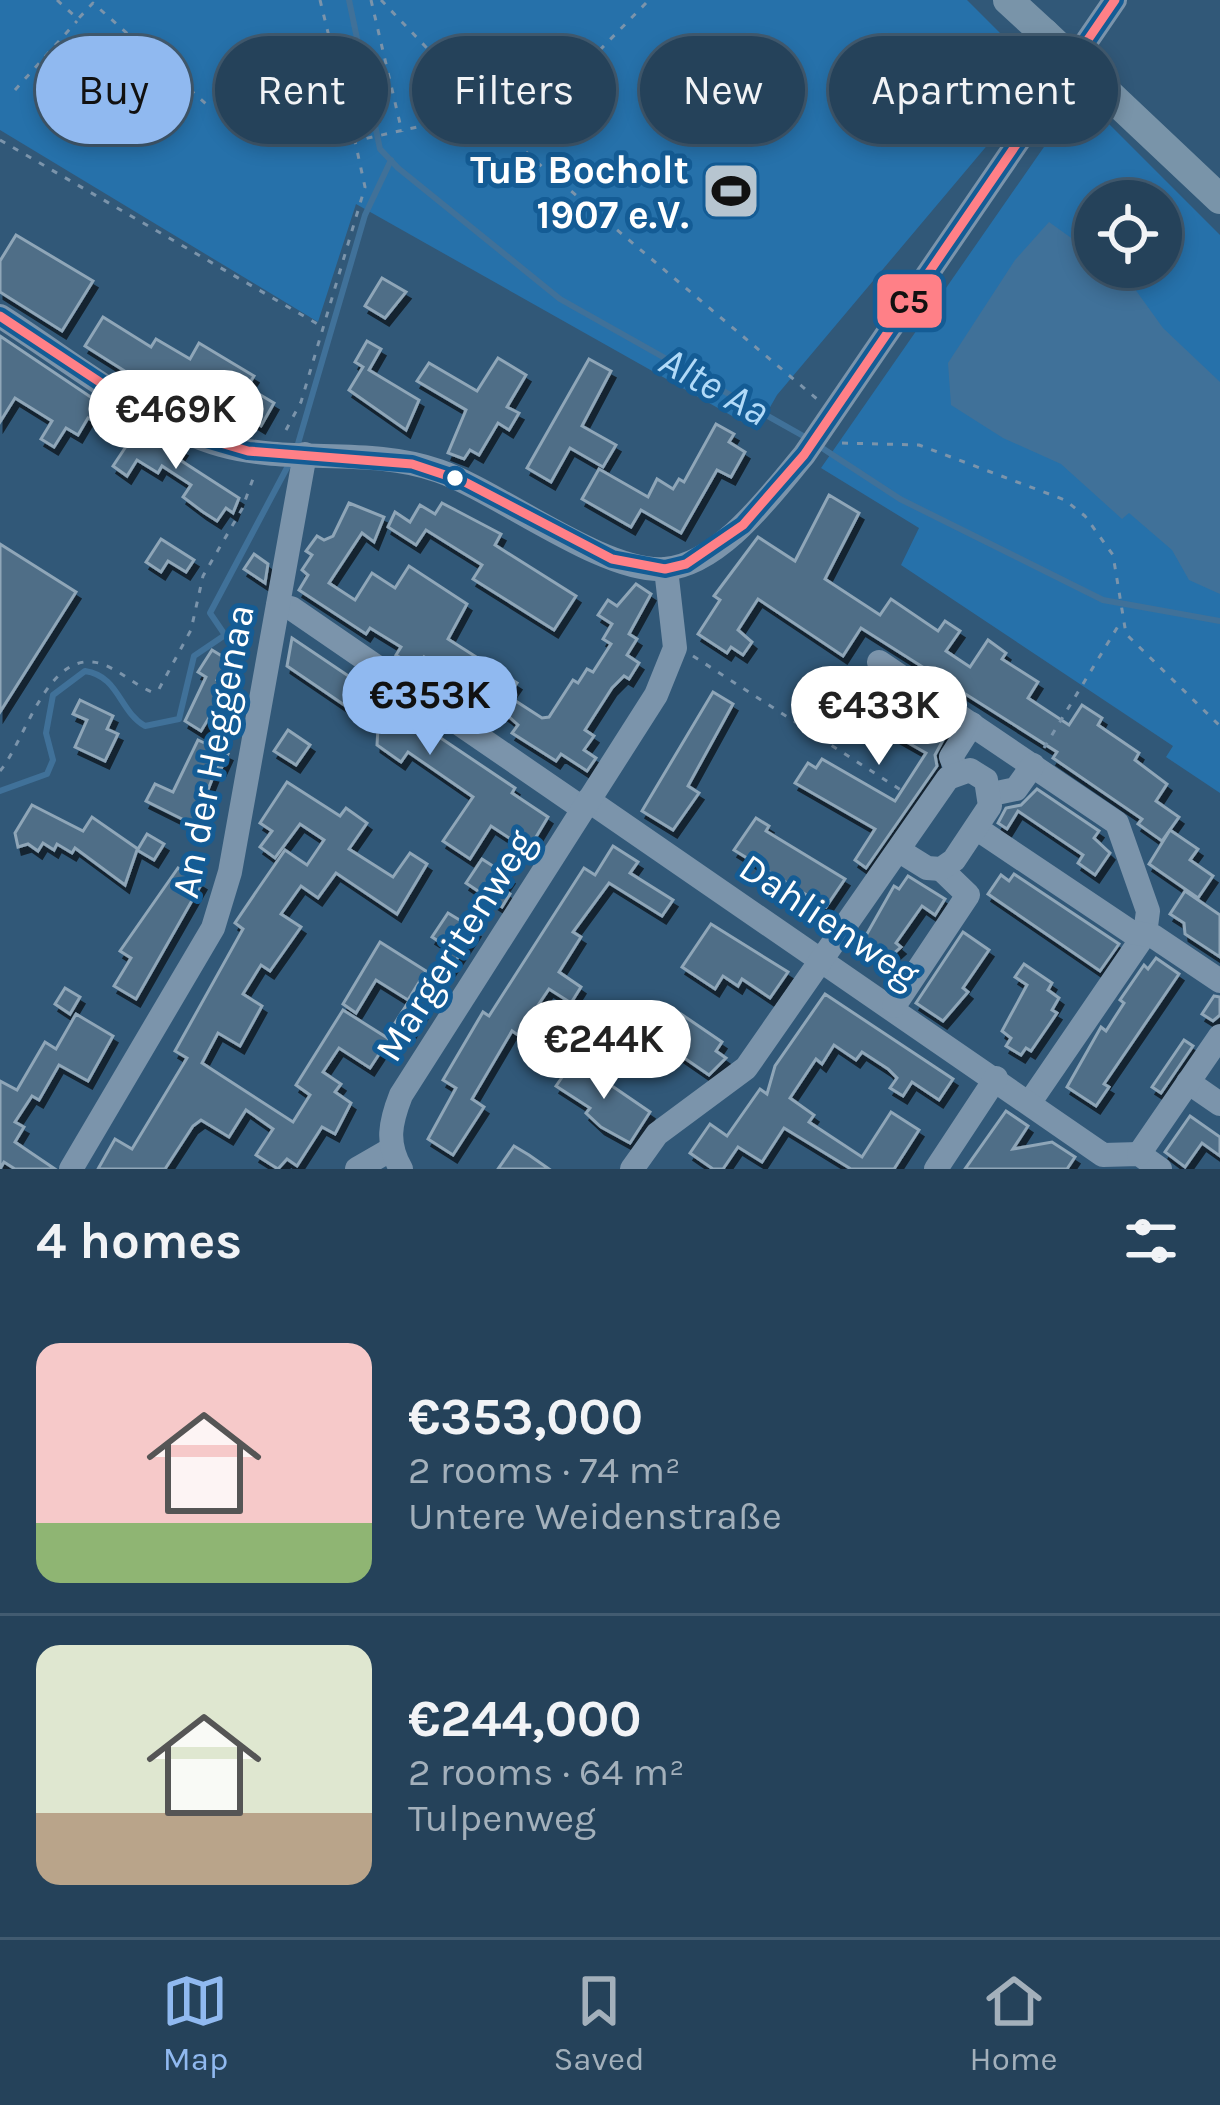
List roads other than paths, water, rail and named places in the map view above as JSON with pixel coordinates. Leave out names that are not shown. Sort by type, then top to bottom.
[{"type":"main road","points":[[1008,0],[1220,199]]},
{"type":"street","points":[[0,316],[184,430],[222,446],[377,458],[440,471],[598,550],[636,565],[666,569],[699,556],[746,520],[819,443],[1115,0]]},
{"type":"street","name":"An der Heggenaa","points":[[71,1169],[213,928],[230,872],[305,454]]},
{"type":"street","name":"Margeritenweg","points":[[395,1160],[392,1119],[401,1095],[656,695],[675,648],[675,611],[666,569]]},
{"type":"street","name":"Dahlienweg","points":[[278,606],[291,608],[823,958],[1030,1102],[1104,1162],[1138,1154]]},
{"type":"street","points":[[879,662],[1117,824],[1148,911],[1144,934],[1030,1102]]},
{"type":"street","points":[[957,771],[951,757],[972,724]]},
{"type":"street","points":[[992,794],[1016,789],[1033,764]]},
{"type":"street","points":[[632,1169],[657,1134],[746,1067],[927,807],[957,771],[970,770],[986,780],[992,794],[976,828],[941,869]]},
{"type":"street","points":[[976,828],[1132,932],[1144,934],[1220,981]]},
{"type":"street","points":[[894,1006],[968,896],[941,869],[927,868],[898,850]]},
{"type":"street","points":[[1160,1169],[1138,1154],[1220,1036]]},
{"type":"street","points":[[936,1169],[996,1078]]},
{"type":"street","points":[[1188,1082],[1220,1104]]},
{"type":"street","points":[[357,1169],[395,1160]]},
{"type":"waterway","name":"Alte Aa","points":[[349,0],[380,149],[398,168],[560,299],[805,437]]},
{"type":"waterway","points":[[297,447],[365,215],[391,160]]},
{"type":"waterway","name":"Alte Aa","points":[[816,444],[900,499],[1103,600],[1220,621]]},
{"type":"waterway","points":[[0,791],[47,774],[53,760],[46,733],[53,695],[85,671],[105,680],[145,726],[179,719],[194,656],[225,635],[210,613],[289,464]]},
{"type":"place","name":"TuB Bocholt 1907 e.V.","points":[[731,191]]}]
